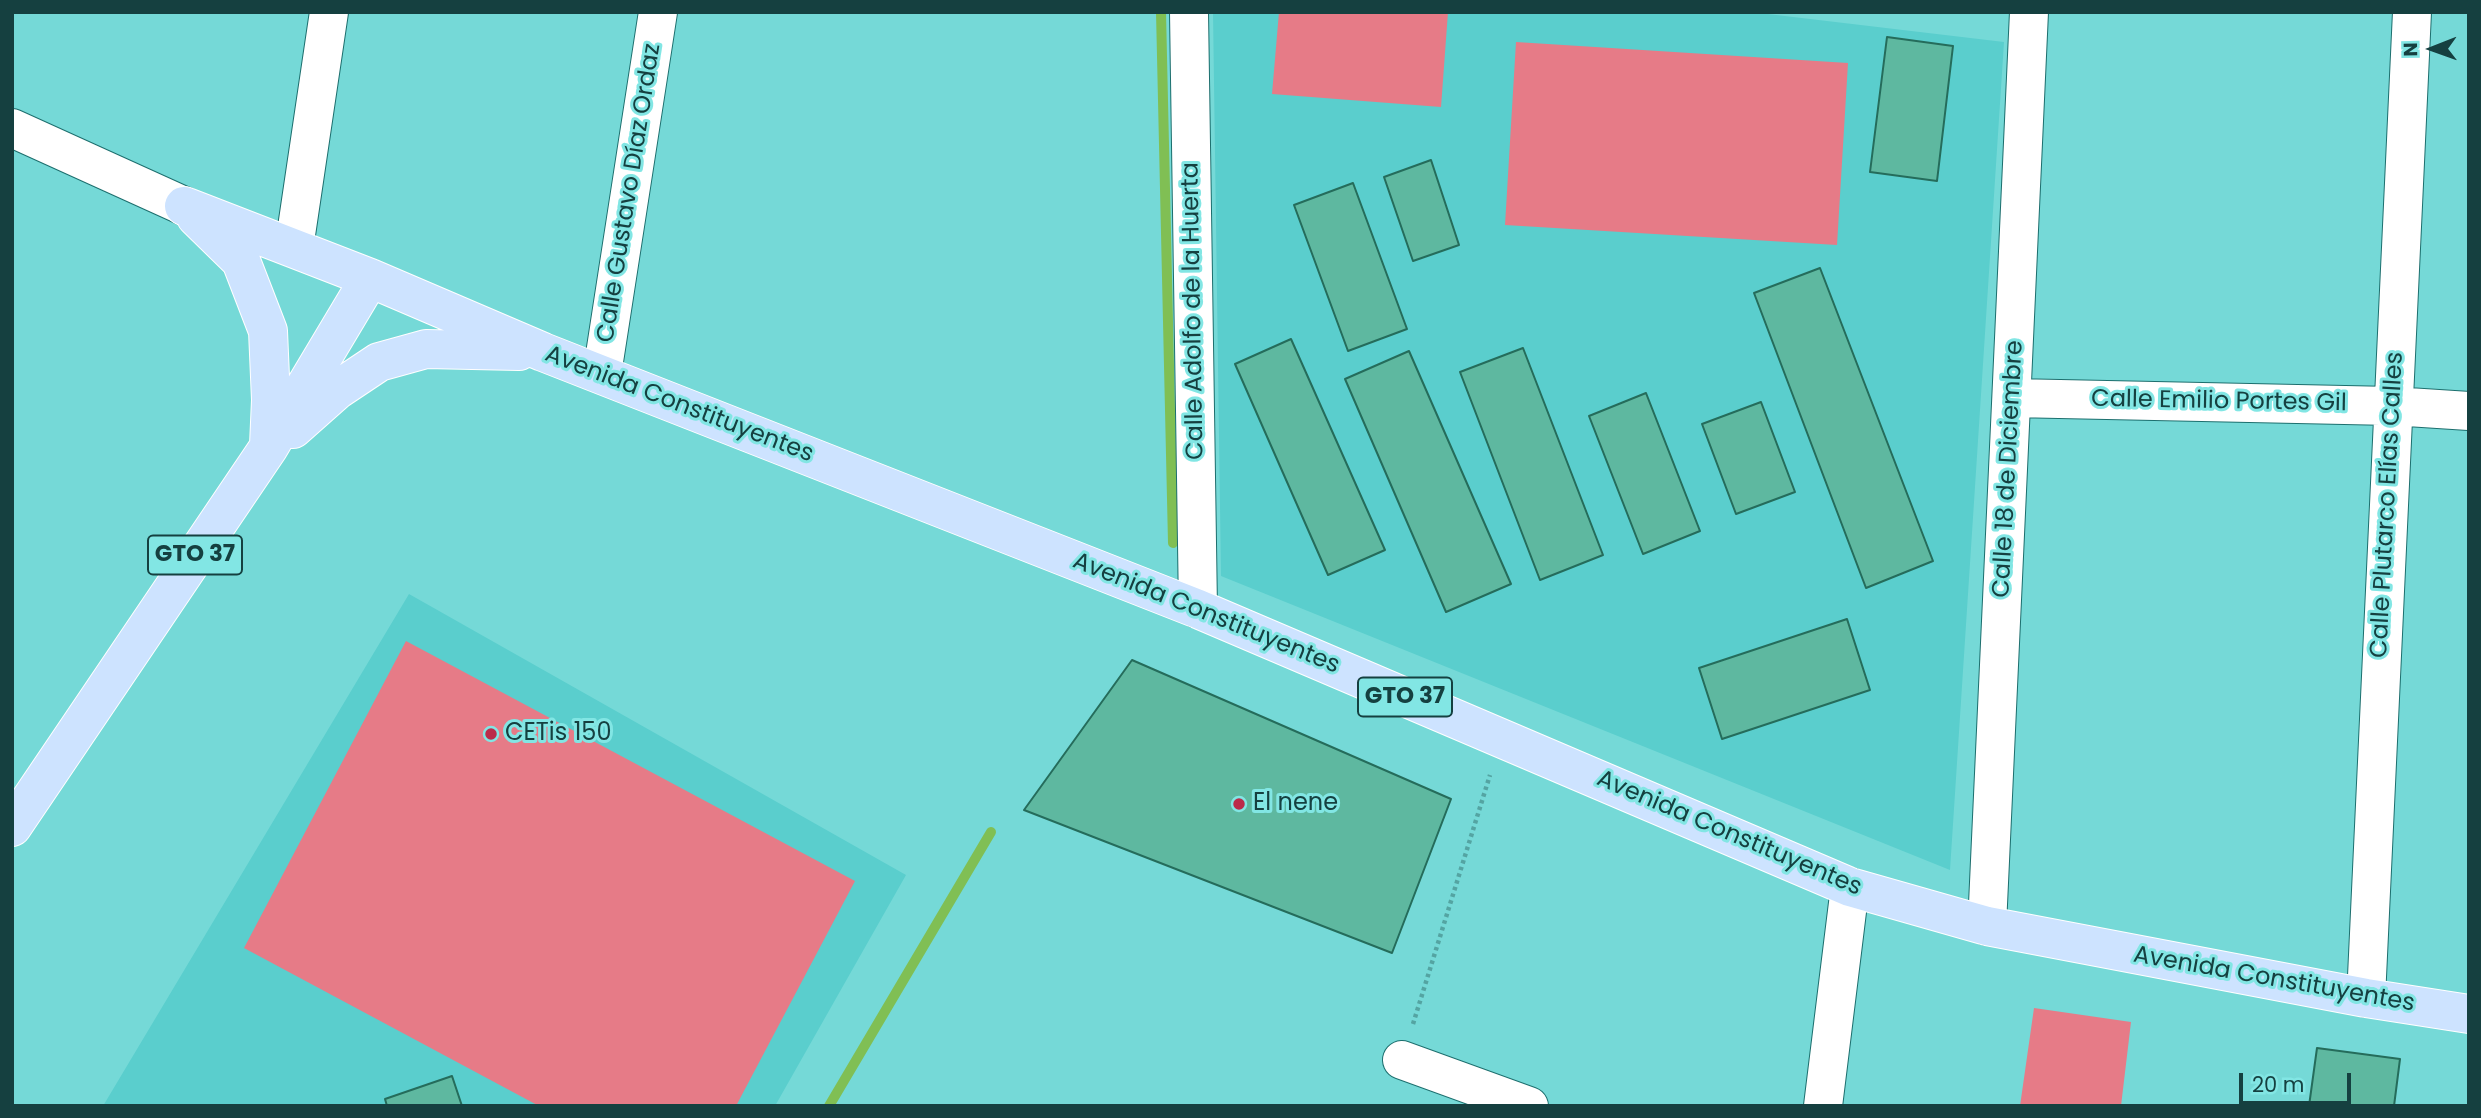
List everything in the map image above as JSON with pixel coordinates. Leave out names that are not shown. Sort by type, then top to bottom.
[{"type":"main road","name":"Avenida Constituyentes","points":[[184,206],[370,278],[543,352],[1198,609],[1850,887],[1987,926],[2366,998],[2469,1014]]},
{"type":"main road","points":[[184,206],[241,261],[268,331],[271,400],[269,447]]},
{"type":"main road","name":"GTO 37","points":[[12,827],[269,447],[370,278]]},
{"type":"main road","points":[[269,447],[337,390],[379,362],[426,349],[543,352]]},
{"type":"street","points":[[294,248],[329,12]]},
{"type":"street","name":"Calle Gustavo Díaz Ordaz","points":[[602,374],[657,12]]},
{"type":"street","name":"Calle Adolfo de la Huerta","points":[[1189,12],[1198,609]]},
{"type":"street","name":"Calle Plutarco Elías Calles","points":[[2366,998],[2412,12]]},
{"type":"street","name":"Calle 18 de Diciembre","points":[[1987,926],[2012,398],[2019,13]]},
{"type":"street","name":"Avenida Constituyentes","points":[[12,128],[184,206]]},
{"type":"street","name":"Calle Emilio Portes Gil","points":[[2012,398],[2392,406],[2469,411]]},
{"type":"street","points":[[1823,1106],[1850,887]]},
{"type":"street","points":[[1402,1060],[1530,1106]]},
{"type":"path","points":[[1402,1060],[1502,738]]},
{"type":"shaded area","points":[[1213,12],[1751,12],[2004,42],[1950,870],[1221,576]]},
{"type":"shaded area","points":[[1279,12],[1448,12],[1441,107],[1272,94]]},
{"type":"shaded area","points":[[1516,42],[1848,63],[1837,245],[1505,225]]},
{"type":"shaded area","name":"CETis 150","points":[[409,594],[906,875],[775,1106],[103,1106]]},
{"type":"shaded area","name":"CETis 150","points":[[406,641],[855,881],[736,1106],[539,1106],[244,948]]},
{"type":"shaded area","points":[[2034,1008],[2131,1022],[2121,1106],[2020,1106]]},
{"type":"building","points":[[1887,37],[1953,46],[1937,181],[1870,172]]},
{"type":"building","points":[[1431,160],[1459,245],[1413,261],[1384,177]]},
{"type":"building","points":[[1353,183],[1407,329],[1348,351],[1294,205]]},
{"type":"building","points":[[1820,268],[1933,561],[1866,588],[1754,293]]},
{"type":"building","points":[[1291,339],[1385,550],[1328,575],[1235,364]]},
{"type":"building","points":[[1523,348],[1603,555],[1540,580],[1460,372]]},
{"type":"building","points":[[1409,351],[1511,584],[1446,612],[1345,379]]},
{"type":"building","points":[[1646,393],[1700,531],[1643,554],[1589,416]]},
{"type":"building","points":[[1761,402],[1795,492],[1736,514],[1702,424]]},
{"type":"building","points":[[1847,619],[1870,690],[1722,739],[1699,668]]},
{"type":"building","name":"El nene","points":[[1132,660],[1451,799],[1392,953],[1024,810]]},
{"type":"building","points":[[2317,1048],[2400,1059],[2394,1106],[2309,1106]]},
{"type":"building","points":[[452,1076],[462,1106],[387,1106],[385,1099]]},
{"type":"waterway","points":[[1161,12],[1173,543]]},
{"type":"waterway","points":[[829,1106],[991,832]]},
{"type":"place","name":"CETis 150","points":[[491,734]]},
{"type":"place","name":"El nene","points":[[1239,804]]}]
